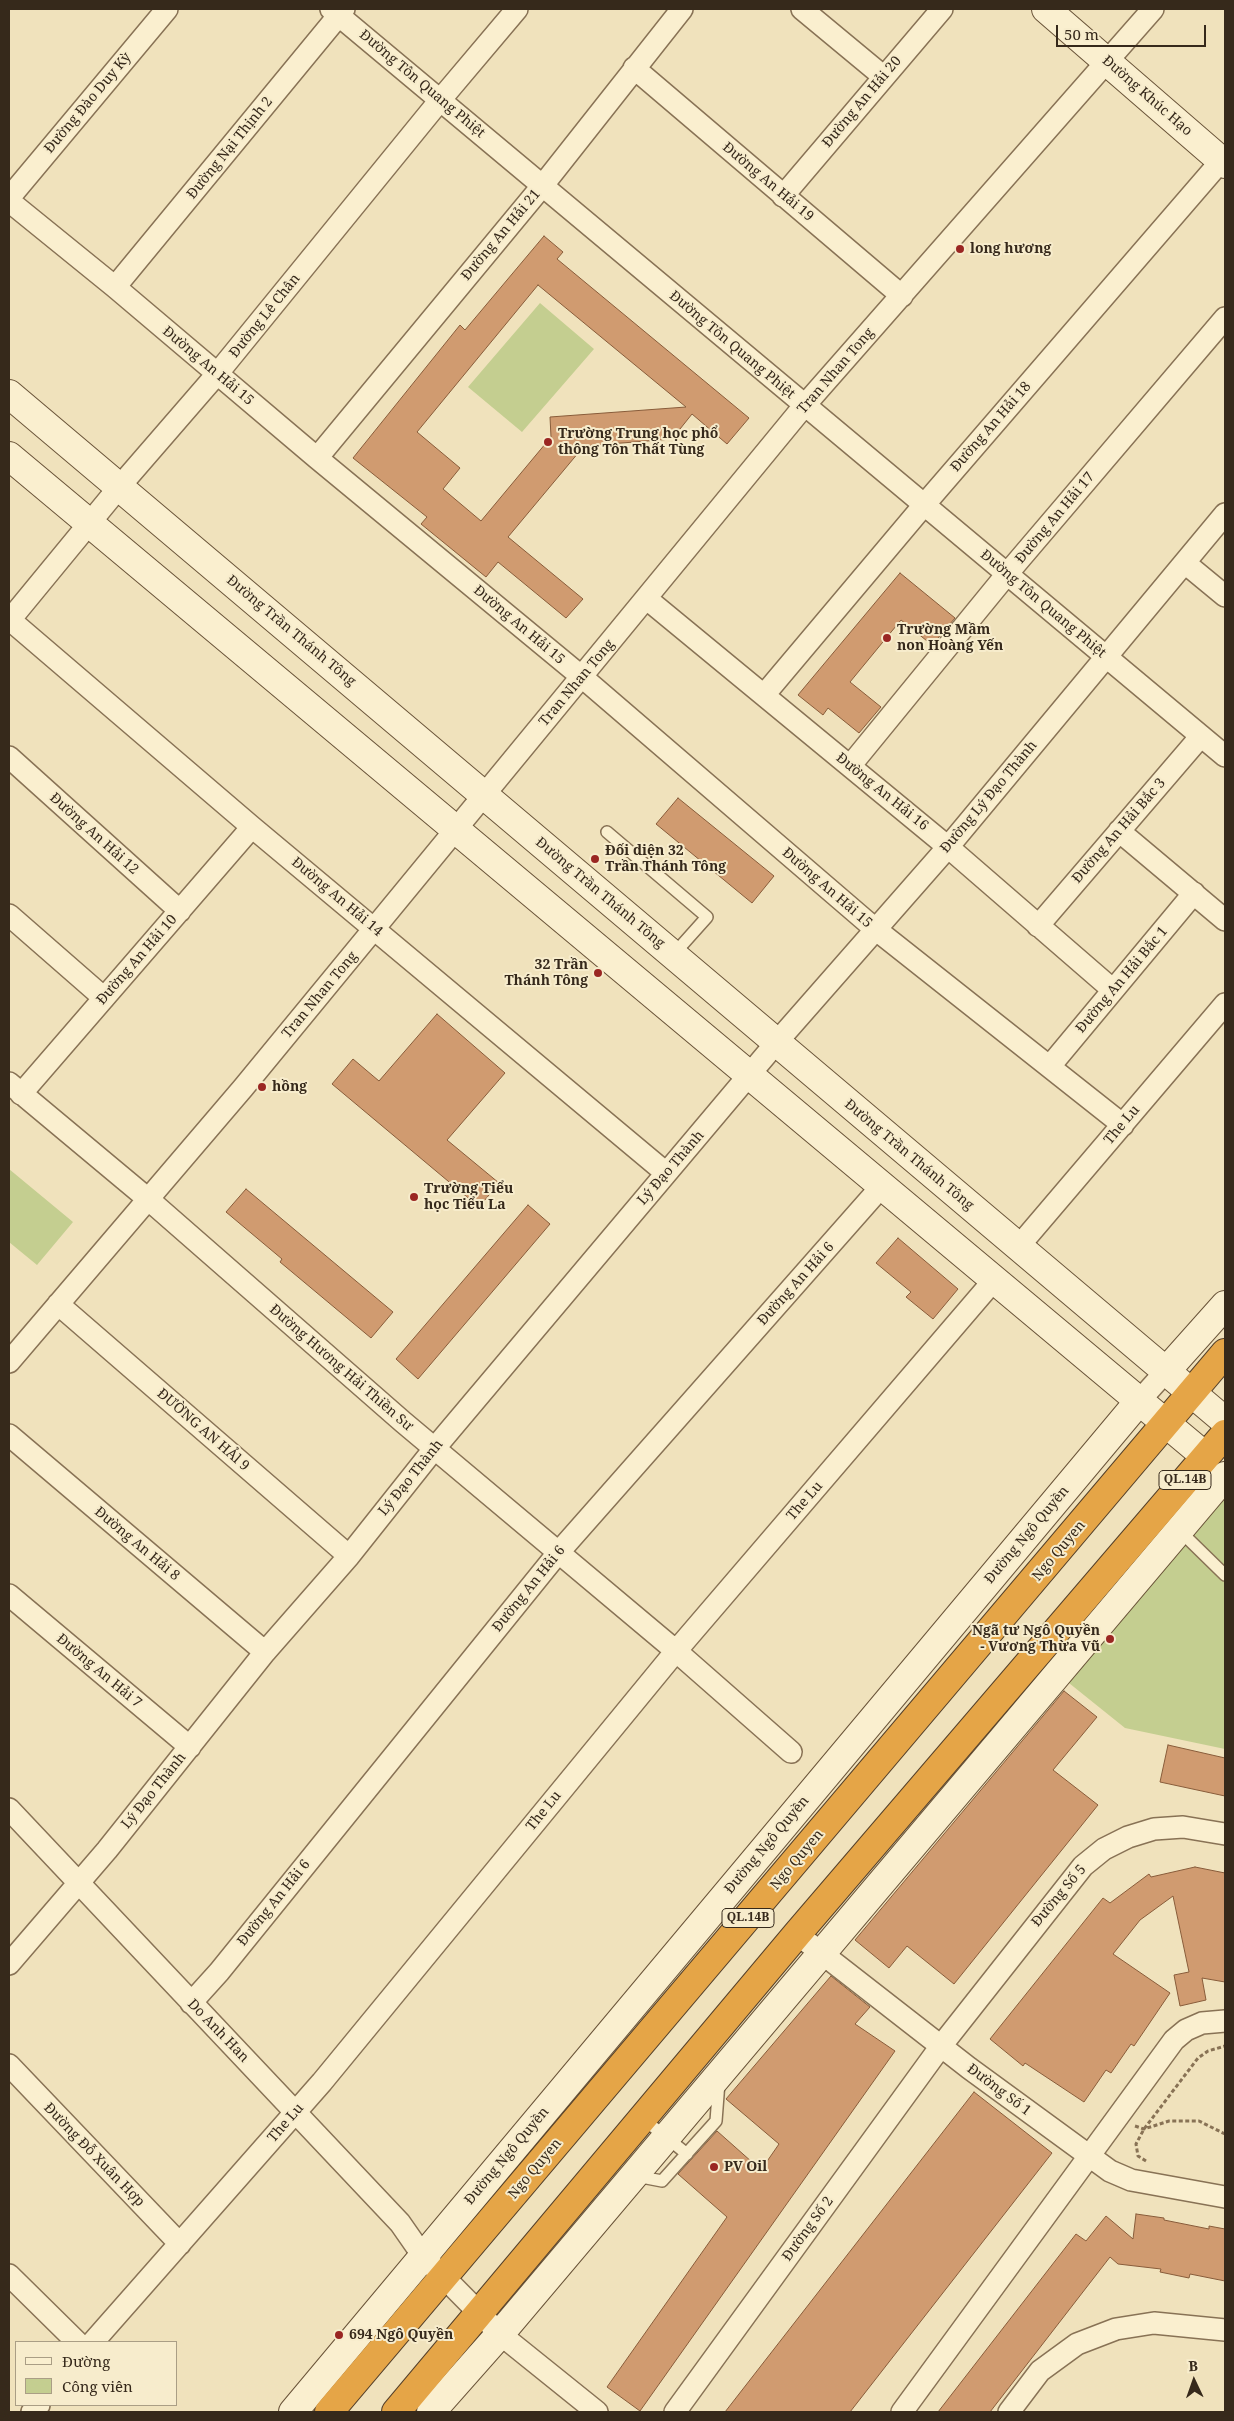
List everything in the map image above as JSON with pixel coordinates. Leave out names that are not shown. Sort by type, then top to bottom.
[{"type":"highway","name":"Ngo Quyen","points":[[329,2412],[1225,1353]]},
{"type":"highway","name":"QL.14B","points":[[396,2412],[480,2314],[641,2117],[797,1934],[1219,1469],[1225,1434]]},
{"type":"main road","name":"Đường Khúc Hạo","points":[[1046,9],[1223,163]]},
{"type":"main road","name":"Đường Trần Thánh Tông","points":[[9,394],[776,1043],[1167,1370],[1225,1421]]},
{"type":"main road","points":[[9,456],[749,1077],[1140,1400],[1219,1469],[1180,1531],[720,2074],[676,2146],[634,2176],[431,2412]]},
{"type":"main road","name":"Đường Ngô Quyền","points":[[1167,1370],[1225,1305]]},
{"type":"main road","name":"Đường Ngô Quyền","points":[[293,2412],[1140,1400]]},
{"type":"street","name":"Đường Đào Duy Kỳ","points":[[9,200],[167,9]]},
{"type":"street","name":"Đường Lê Chân","points":[[9,620],[120,486],[217,374],[441,99],[517,9]]},
{"type":"street","name":"Đường An Hải 21","points":[[317,458],[543,184],[682,9]]},
{"type":"street","points":[[802,9],[884,76]]},
{"type":"street","name":"Đường An Hải 20","points":[[783,196],[942,9]]},
{"type":"street","name":"Tran Nhan Tong","points":[[9,1362],[375,929],[804,406],[1153,9]]},
{"type":"street","name":"Đường Tôn Quang Phiệt","points":[[338,11],[804,406],[1225,756]]},
{"type":"street","name":"Đường Nại Thịnh 2","points":[[115,287],[338,11]]},
{"type":"street","name":"Đường An Hải 19","points":[[634,68],[902,296]]},
{"type":"street","name":"Đường An Hải 18","points":[[764,695],[924,505],[1223,163]]},
{"type":"street","name":"Đường An Hải 15","points":[[9,200],[582,677],[874,928],[1122,1125]]},
{"type":"street","name":"Đường An Hải 17","points":[[850,766],[1007,574],[1225,318]]},
{"type":"street","name":"Đường Lý Đạo Thành","points":[[749,1077],[874,928],[948,846],[1225,514]]},
{"type":"street","points":[[1185,563],[1225,596]]},
{"type":"street","name":"Đường An Hải 16","points":[[647,599],[948,846],[1113,990]]},
{"type":"street","name":"Đường An Hải 14","points":[[9,620],[252,827],[666,1173]]},
{"type":"street","name":"Đường An Hải Bắc 3","points":[[1038,926],[1201,736]]},
{"type":"street","name":"Đường An Hải 12","points":[[9,757],[180,911]]},
{"type":"street","name":"Đường An Hải 10","points":[[15,1088],[104,998],[252,827]]},
{"type":"street","points":[[1119,830],[1225,920]]},
{"type":"street","name":"Đường An Hải Bắc 1","points":[[1050,1066],[1194,893]]},
{"type":"street","points":[[9,915],[104,998]]},
{"type":"street","name":"The Lu","points":[[1019,1246],[1225,1004]]},
{"type":"street","name":"Lý Đạo Thành","points":[[9,1964],[79,1884],[265,1652],[349,1556],[434,1449],[749,1077]]},
{"type":"street","name":"Đường Hương Hải Thiền Sư","points":[[15,1088],[148,1199],[434,1449],[676,1651],[791,1752]]},
{"type":"street","name":"Đường An Hải 6","points":[[191,2003],[231,1957],[558,1552],[882,1187]]},
{"type":"street","name":"The Lu","points":[[94,2341],[296,2112],[676,1651],[994,1280]]},
{"type":"street","name":"ĐƯỜNG AN HẢl 9","points":[[58,1304],[349,1556]]},
{"type":"street","name":"Đường Ngô Quyền","points":[[1140,1400],[1167,1370]]},
{"type":"street","name":"Đường An Hải 8","points":[[9,1435],[265,1652]]},
{"type":"street","name":"Đường An Hải 7","points":[[9,1596],[190,1747]]},
{"type":"street","name":"Do Anh Han","points":[[9,1810],[400,2223],[423,2256],[500,2334],[597,2412]]},
{"type":"street","name":"Đường Số 5","points":[[941,2046],[1069,1882],[1083,1866],[1104,1849],[1128,1837],[1154,1829],[1183,1828],[1225,1834]]},
{"type":"street","name":"Đường Số 1","points":[[797,1934],[941,2046],[1110,2171],[1131,2180],[1225,2197]]},
{"type":"street","points":[[902,2412],[1174,2040],[1186,2030],[1202,2023],[1225,2021]]},
{"type":"street","name":"Đường Số 2","points":[[675,2412],[941,2046]]},
{"type":"street","name":"Đường Đỗ Xuân Hợp","points":[[9,2065],[180,2244]]},
{"type":"street","points":[[9,2275],[76,2341]]},
{"type":"street","points":[[1009,2412],[1040,2371],[1077,2344],[1116,2329],[1154,2323],[1225,2330]]},
{"type":"lane","points":[[607,832],[707,917],[673,955]]},
{"type":"lane","points":[[1180,1531],[1225,1575]]},
{"type":"lane","points":[[641,2117],[676,2146]]},
{"type":"path","points":[[1151,2164],[1138,2156],[1136,2144],[1144,2129],[1198,2058],[1208,2051],[1225,2046]]},
{"type":"path","points":[[1114,2121],[1144,2129],[1169,2121],[1199,2121],[1225,2134]]},
{"type":"green space","points":[[540,303],[594,349],[522,432],[468,387]]},
{"type":"green space","points":[[9,1169],[73,1222],[37,1265],[9,1242]]},
{"type":"green space","points":[[1225,1476],[1225,1749],[1125,1728],[1059,1675]]},
{"type":"building","points":[[544,236],[563,252],[557,259],[749,418],[727,444],[692,414],[672,439],[584,446],[508,537],[583,599],[566,618],[498,562],[486,577],[421,524],[427,517],[353,458],[460,325],[465,330]],"holes":[[[538,285],[686,407],[550,417],[551,437],[481,521],[443,489],[460,468],[417,432]]]},
{"type":"building","points":[[900,573],[955,618],[932,645],[901,620],[850,682],[881,707],[859,733],[828,708],[823,715],[798,695]]},
{"type":"building","points":[[678,798],[774,876],[752,903],[656,824]]},
{"type":"building","points":[[437,1014],[505,1073],[447,1140],[499,1183],[479,1207],[332,1084],[353,1059],[379,1081]]},
{"type":"building","points":[[246,1189],[393,1312],[371,1338],[280,1262],[282,1259],[226,1212]]},
{"type":"building","points":[[528,1205],[550,1224],[418,1379],[396,1359]]},
{"type":"building","points":[[898,1238],[958,1289],[933,1319],[906,1297],[911,1292],[876,1263]]},
{"type":"building","points":[[1064,1691],[1097,1717],[1053,1770],[1098,1805],[954,1984],[907,1946],[889,1968],[855,1940]]},
{"type":"building","points":[[1168,1745],[1225,1758],[1225,1796],[1160,1782]]},
{"type":"building","points":[[1195,1867],[1225,1873],[1225,1982],[1202,1978],[1206,2000],[1180,2006],[1174,1975],[1189,1972],[1173,1896],[1140,1920],[1113,1954],[1170,1993],[1134,2046],[1131,2044],[1111,2073],[1106,2070],[1084,2102],[1025,2063],[1023,2066],[990,2039],[1103,1898],[1110,1903],[1149,1874],[1151,1877]]},
{"type":"building","points":[[831,1976],[870,2007],[855,2024],[895,2051],[640,2411],[607,2387],[727,2217],[678,2174],[717,2131],[761,2170],[779,2144],[726,2099]]},
{"type":"building","points":[[974,2092],[1052,2153],[850,2412],[725,2412]]},
{"type":"building","points":[[1136,2214],[1164,2218],[1164,2220],[1209,2229],[1209,2226],[1225,2229],[1225,2281],[1190,2274],[1189,2278],[1160,2272],[1161,2269],[1118,2264],[1110,2257],[990,2412],[938,2412],[1076,2234],[1086,2241],[1106,2216],[1133,2239]]},
{"type":"place","name":"long hương","points":[[960,249]]},
{"type":"place","name":"Trường Trung học phổ thông Tôn Thất Tùng","points":[[548,442]]},
{"type":"place","name":"Trường Mầm non Hoàng Yến","points":[[887,638]]},
{"type":"place","name":"Đối diện 32 Trần Thánh Tông","points":[[595,859]]},
{"type":"place","name":"32 Trần Thánh Tông","points":[[598,973]]},
{"type":"place","name":"hồng","points":[[262,1087]]},
{"type":"place","name":"Trường Tiểu học Tiểu La","points":[[414,1197]]},
{"type":"place","name":"Ngã tư Ngô Quyền - Vương Thừa Vũ","points":[[1110,1639]]},
{"type":"place","name":"PV Oil","points":[[714,2167]]},
{"type":"place","name":"694 Ngô Quyền","points":[[339,2335]]}]
